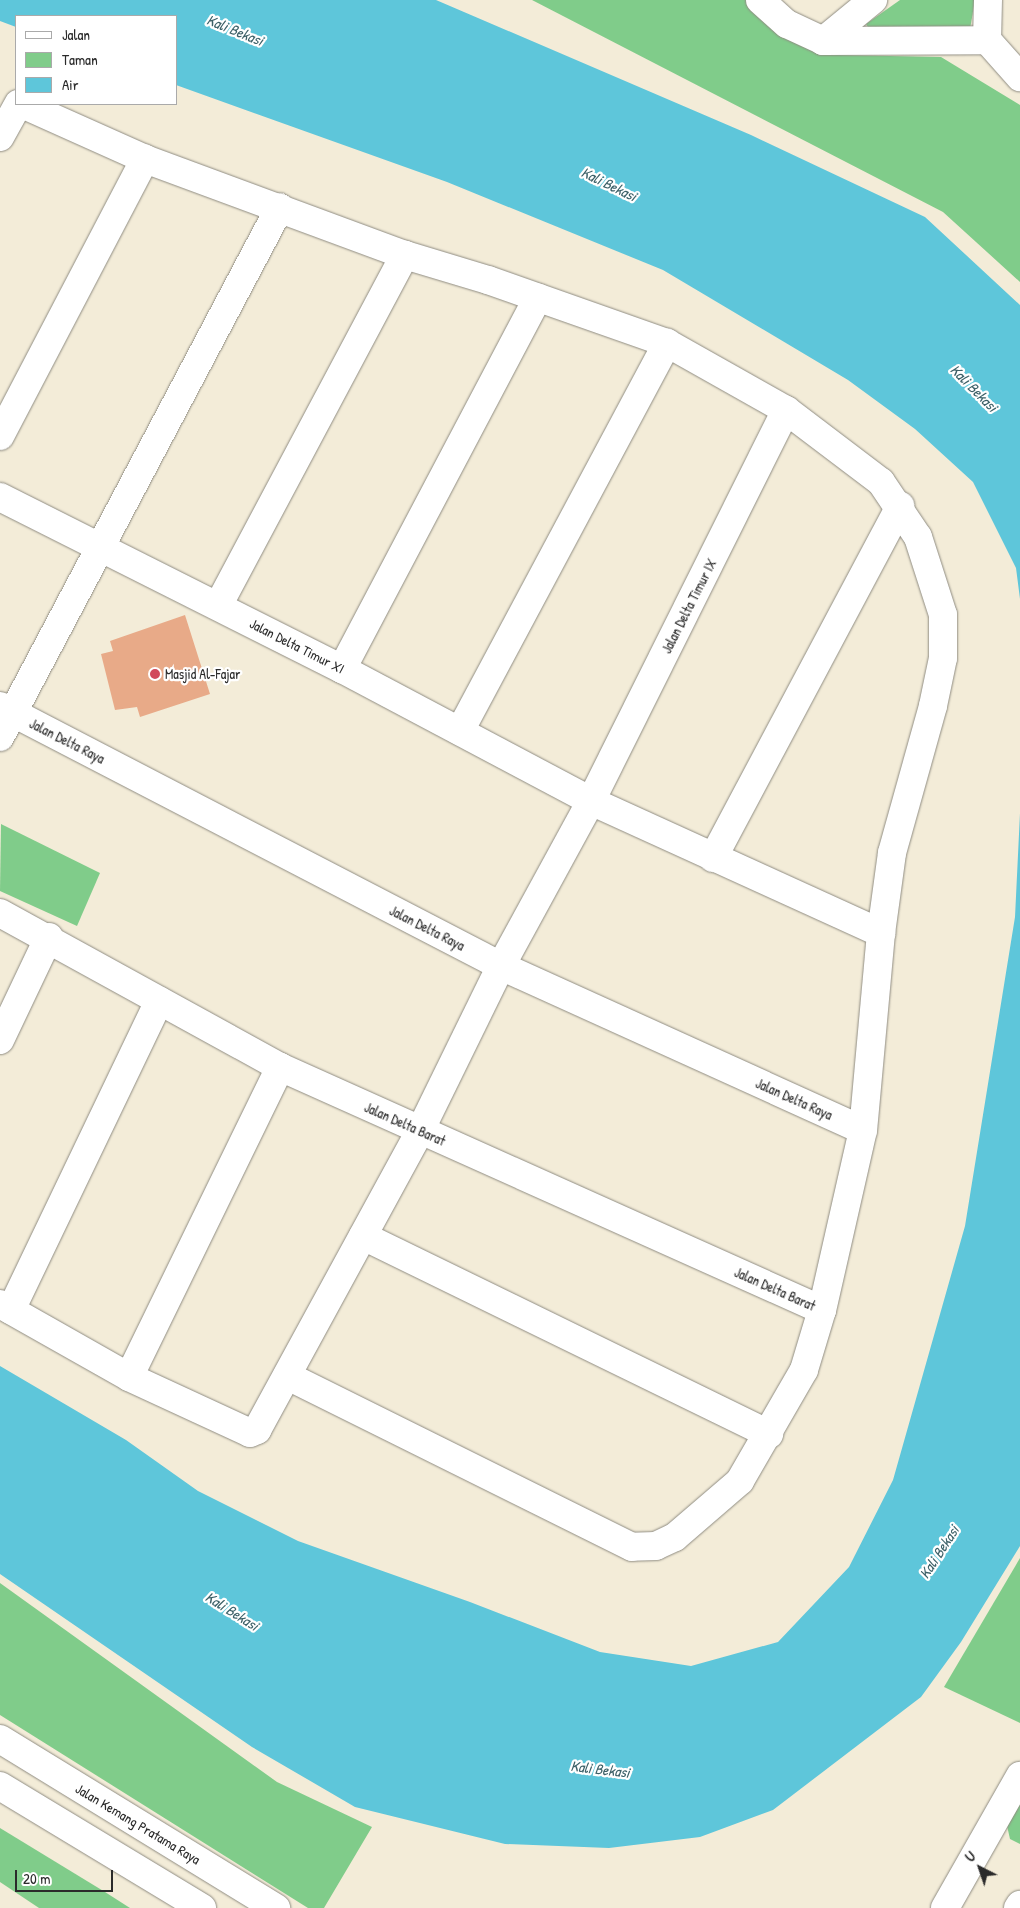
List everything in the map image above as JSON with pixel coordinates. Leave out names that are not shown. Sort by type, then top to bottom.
[{"type":"street","points":[[760,0],[787,24],[823,41],[987,40]]},
{"type":"street","points":[[823,41],[873,0]]},
{"type":"street","points":[[988,0],[987,40],[1020,77]]},
{"type":"street","points":[[0,95],[15,102]]},
{"type":"street","points":[[0,137],[16,105]]},
{"type":"street","points":[[24,105],[145,159],[280,207],[404,255],[538,298],[667,343],[786,410],[882,482],[900,506],[918,537],[930,567],[943,614],[943,658],[892,853],[881,933],[863,1130],[822,1310],[804,1370],[740,1482],[675,1537],[656,1546],[632,1547],[287,1376]]},
{"type":"street","points":[[0,436],[145,159]]},
{"type":"street","points":[[0,737],[6,710],[99,547],[280,207]]},
{"type":"street","points":[[218,606],[404,255]]},
{"type":"street","points":[[342,669],[538,298]]},
{"type":"street","points":[[460,731],[667,343]]},
{"type":"street","name":"Jalan Delta Timur IX","points":[[6,1307],[129,1377],[250,1433],[257,1430],[420,1131],[501,966],[591,801],[786,410]]},
{"type":"street","name":"Jalan Delta Timur XI","points":[[0,496],[342,669],[591,801],[881,933]]},
{"type":"street","points":[[713,858],[900,506]]},
{"type":"street","name":"Jalan Delta Raya","points":[[6,710],[501,966],[863,1130]]},
{"type":"street","name":"Jalan Delta Barat","points":[[0,913],[49,938],[159,1002],[280,1067],[822,1310]]},
{"type":"street","points":[[0,1040],[49,938]]},
{"type":"street","points":[[6,1307],[159,1002]]},
{"type":"street","points":[[129,1377],[280,1067]]},
{"type":"street","points":[[363,1236],[769,1434]]},
{"type":"street","name":"Jalan Kemang Pratama Raya","points":[[0,1739],[276,1908]]},
{"type":"street","points":[[945,1908],[1020,1776]]},
{"type":"street","points":[[0,1786],[202,1908]]},
{"type":"green space","points":[[532,0],[754,0],[799,42],[838,55],[941,57],[1020,105],[1020,282],[943,212]]},
{"type":"green space","points":[[900,0],[975,0],[969,35],[872,33],[866,24]]},
{"type":"green space","points":[[1,824],[100,873],[77,926],[0,891]]},
{"type":"green space","points":[[1020,1558],[1020,1723],[944,1687]]},
{"type":"green space","points":[[0,1583],[277,1782],[372,1827],[324,1908],[308,1908],[0,1715]]},
{"type":"green space","points":[[1020,1792],[1020,1844],[1010,1839],[1005,1817]]},
{"type":"green space","points":[[0,1828],[130,1908],[39,1908],[0,1882]]},
{"type":"water","name":"Kali Bekasi","points":[[0,0],[436,0],[751,135],[925,217],[1020,305],[1020,599],[1016,568],[973,482],[915,429],[848,380],[663,270],[447,182],[178,86],[178,15],[15,15],[15,27],[0,21]]},
{"type":"water","name":"Kali Bekasi","points":[[1020,813],[1020,1546],[961,1642],[921,1697],[773,1810],[700,1837],[609,1848],[505,1844],[355,1807],[252,1747],[0,1574],[0,1366],[126,1440],[198,1491],[298,1541],[470,1602],[600,1652],[691,1666],[778,1642],[849,1567],[893,1480],[965,1226],[1015,917]]},
{"type":"building","name":"Masjid Al-Fajar","points":[[185,615],[210,694],[140,717],[137,707],[115,710],[101,654],[113,651],[110,641]]},
{"type":"place","name":"Masjid Al-Fajar","points":[[155,674]]}]
